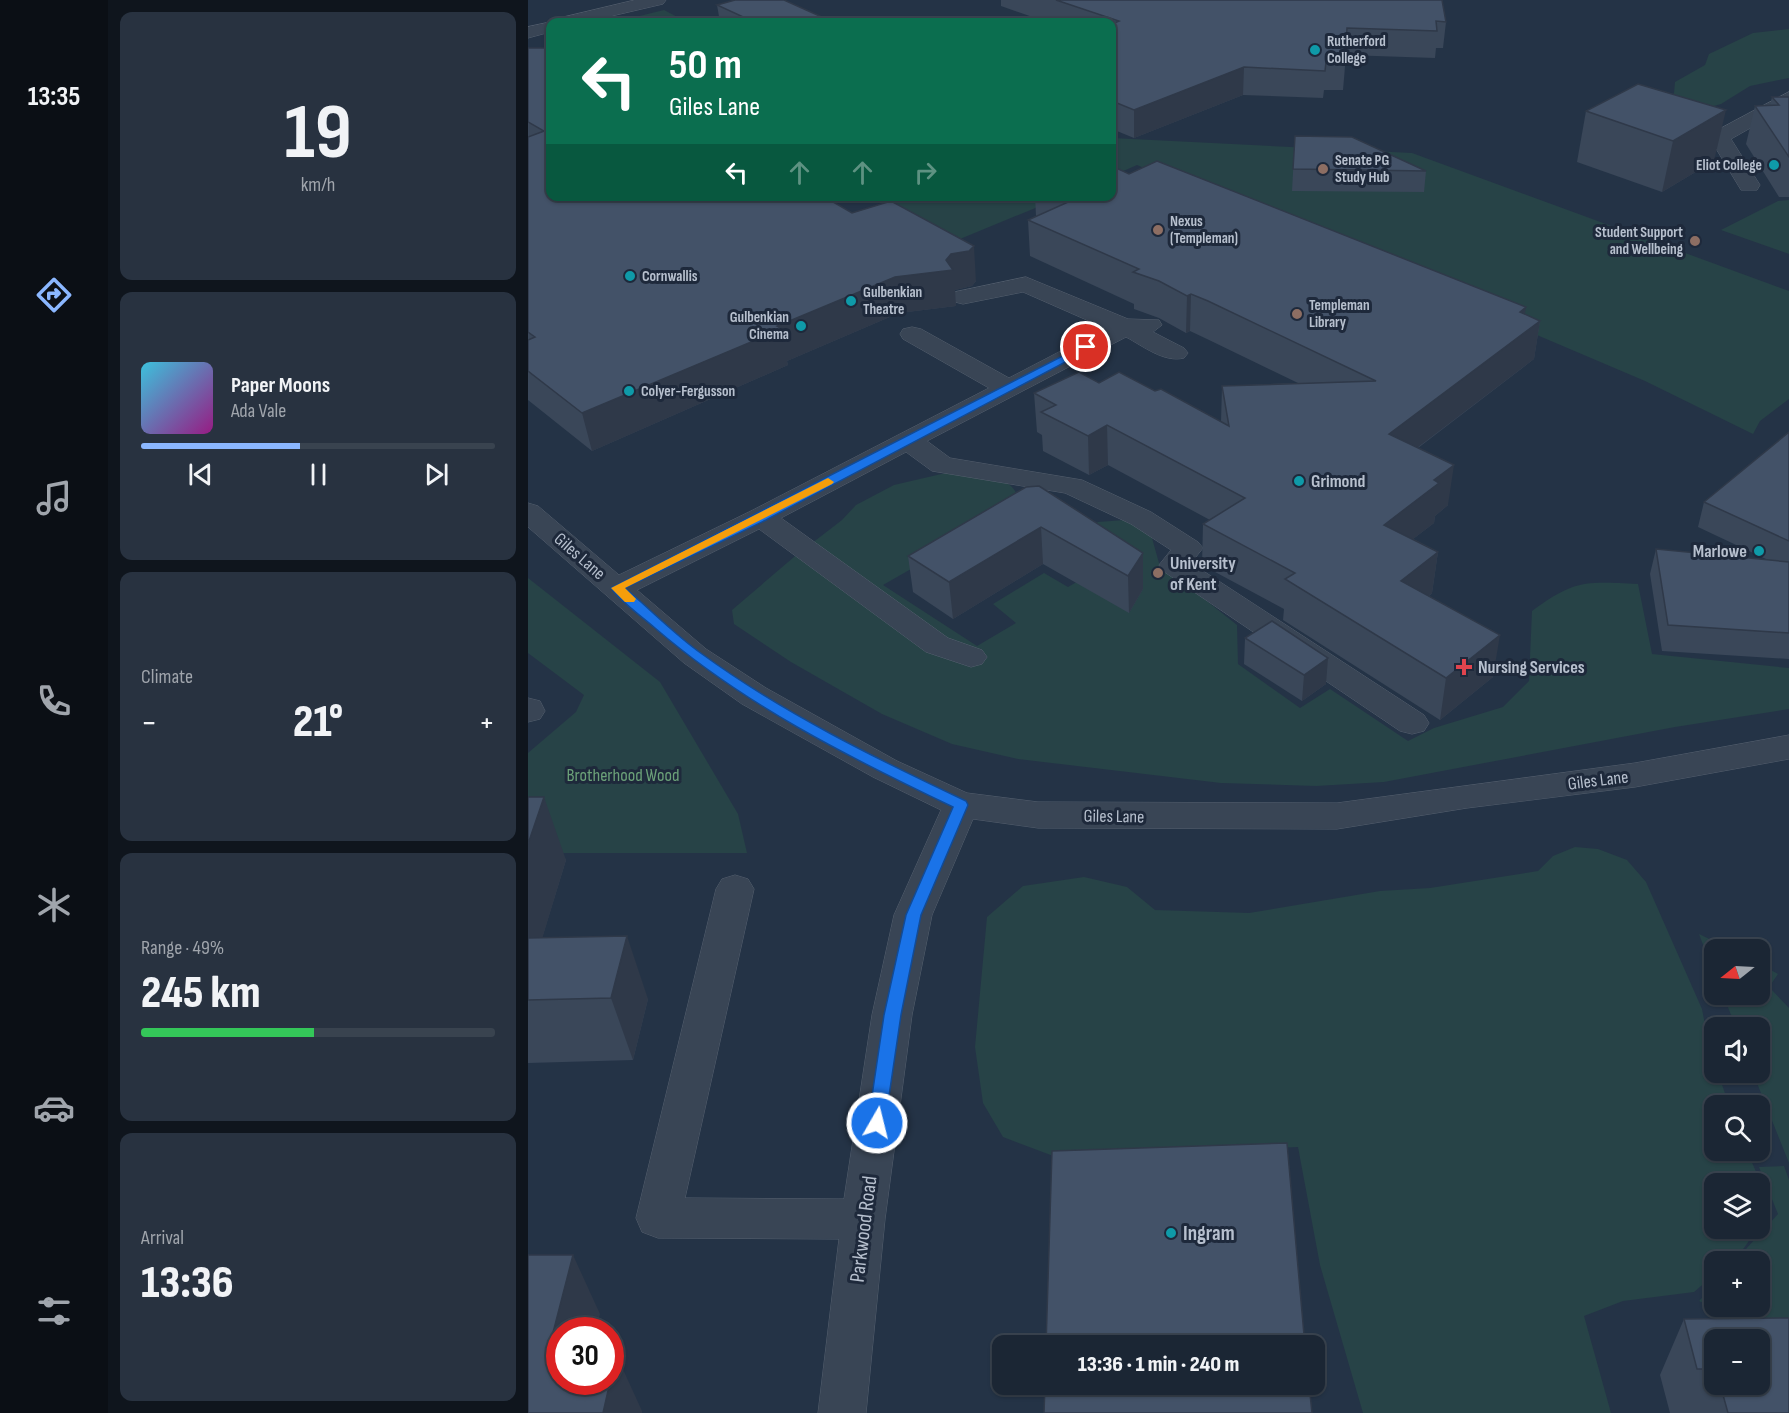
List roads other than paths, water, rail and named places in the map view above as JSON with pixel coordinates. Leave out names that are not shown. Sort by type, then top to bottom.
[{"type":"street","points":[[583,18],[657,0]]},
{"type":"street","points":[[528,33],[546,28]]},
{"type":"street","points":[[1749,185],[1719,137],[1789,99]]},
{"type":"street","points":[[963,297],[1026,284],[1091,315],[1138,326],[1175,353]]},
{"type":"street","points":[[617,588],[761,517],[1006,387],[1138,326]]},
{"type":"street","points":[[912,334],[1006,387]]},
{"type":"street","points":[[907,440],[942,465],[1072,486],[1141,518],[1188,548],[1174,565],[1344,681],[1412,723]]},
{"type":"street","name":"Giles Lane","points":[[528,512],[695,656],[754,696],[885,769],[961,805],[1038,814],[1337,816],[1467,795],[1635,775],[1789,747]]},
{"type":"street","points":[[761,517],[937,645],[971,657]]},
{"type":"street","name":"Parkwood Road","points":[[842,1413],[863,1219],[892,1015],[913,915],[961,805]]},
{"type":"street","points":[[735,889],[658,1218],[863,1219]]},
{"type":"place","name":"Rutherford College","points":[[1315,50]]},
{"type":"place","name":"Eliot College","points":[[1774,165]]},
{"type":"place","name":"Senate PG Study Hub","points":[[1323,169]]},
{"type":"place","name":"Nexus (Templeman)","points":[[1158,230]]},
{"type":"place","name":"Student Support and Wellbeing","points":[[1695,241]]},
{"type":"place","name":"Cornwallis","points":[[630,276]]},
{"type":"place","name":"Gulbenkian Theatre","points":[[851,301]]},
{"type":"place","name":"Templeman Library","points":[[1297,314]]},
{"type":"place","name":"Gulbenkian Cinema","points":[[801,326]]},
{"type":"place","name":"Colyer-Fergusson","points":[[629,391]]},
{"type":"place","name":"Grimond","points":[[1299,481]]},
{"type":"place","name":"Marlowe","points":[[1759,551]]},
{"type":"place","name":"University of Kent","points":[[1158,573]]},
{"type":"place","name":"Nursing Services","points":[[1464,667]]},
{"type":"place","name":"Ingram","points":[[1171,1233]]},
{"type":"park label","name":"Brotherhood Wood","points":[[623,775]]}]
